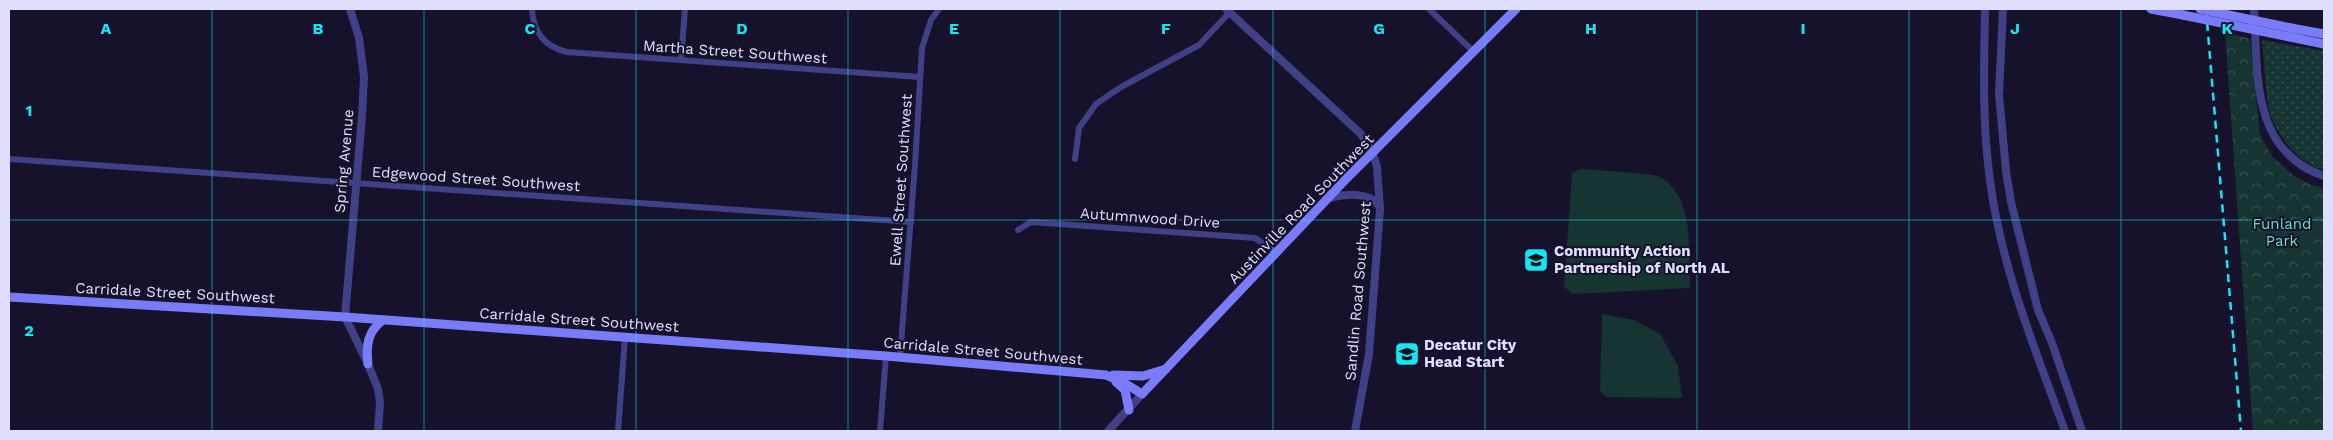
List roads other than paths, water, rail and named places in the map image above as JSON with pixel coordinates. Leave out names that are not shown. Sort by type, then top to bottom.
[{"type":"main road","name":"Austinville Road Southwest","points":[[1142,394],[1330,198],[1516,9]]},
{"type":"main road","points":[[2151,9],[2183,16],[2290,32],[2324,34]]},
{"type":"main road","points":[[2200,9],[2290,32],[2324,44]]},
{"type":"main road","name":"Carridale Street Southwest","points":[[9,297],[345,317],[900,357],[1106,374],[1142,394]]},
{"type":"main road","points":[[368,364],[367,347],[369,337],[374,327],[382,320]]},
{"type":"main road","points":[[1106,374],[1142,376],[1166,369]]},
{"type":"main road","points":[[1106,374],[1125,390],[1129,410]]},
{"type":"street","name":"Spring Avenue","points":[[345,317],[364,77],[359,38],[350,9]]},
{"type":"street","name":"Martha Street Southwest","points":[[532,9],[536,29],[549,45],[568,52],[920,77]]},
{"type":"street","points":[[681,60],[685,9]]},
{"type":"street","name":"Ewell Street Southwest","points":[[900,357],[924,38],[939,9]]},
{"type":"street","points":[[1429,9],[1474,52]]},
{"type":"street","points":[[1985,9],[1983,101],[1991,187],[2007,263],[2019,306],[2065,431]]},
{"type":"street","points":[[2003,9],[1999,94],[2006,171],[2011,202],[2038,310],[2052,342],[2082,431]]},
{"type":"street","points":[[2254,9],[2258,77],[2262,107],[2268,126],[2278,143],[2291,158],[2307,169],[2324,176]]},
{"type":"street","points":[[1075,159],[1079,128],[1096,104],[1121,87],[1199,45],[1228,11],[1361,134],[1374,153]]},
{"type":"street","name":"Sandlin Road Southwest","points":[[1355,431],[1369,354],[1380,209],[1380,184],[1374,153]]},
{"type":"street","name":"Edgewood Street Southwest","points":[[9,159],[911,222]]},
{"type":"street","points":[[1330,198],[1346,195],[1363,197],[1375,201],[1380,209]]},
{"type":"street","name":"Autumnwood Drive","points":[[1018,230],[1031,222],[1255,238],[1277,253]]},
{"type":"street","points":[[345,317],[368,364],[380,397],[378,431]]},
{"type":"street","points":[[618,431],[625,337]]},
{"type":"street","points":[[880,431],[886,356]]},
{"type":"street","name":"Austinville Road Southwest","points":[[1108,431],[1142,394]]},
{"type":"railway","points":[[2206,9],[2241,431]]},
{"type":"place","name":"Community Action Partnership of North AL","points":[[1536,260]]},
{"type":"place","name":"Decatur City Head Start","points":[[1407,354]]},
{"type":"park label","name":"Funland Park","points":[[2282,232]]}]
